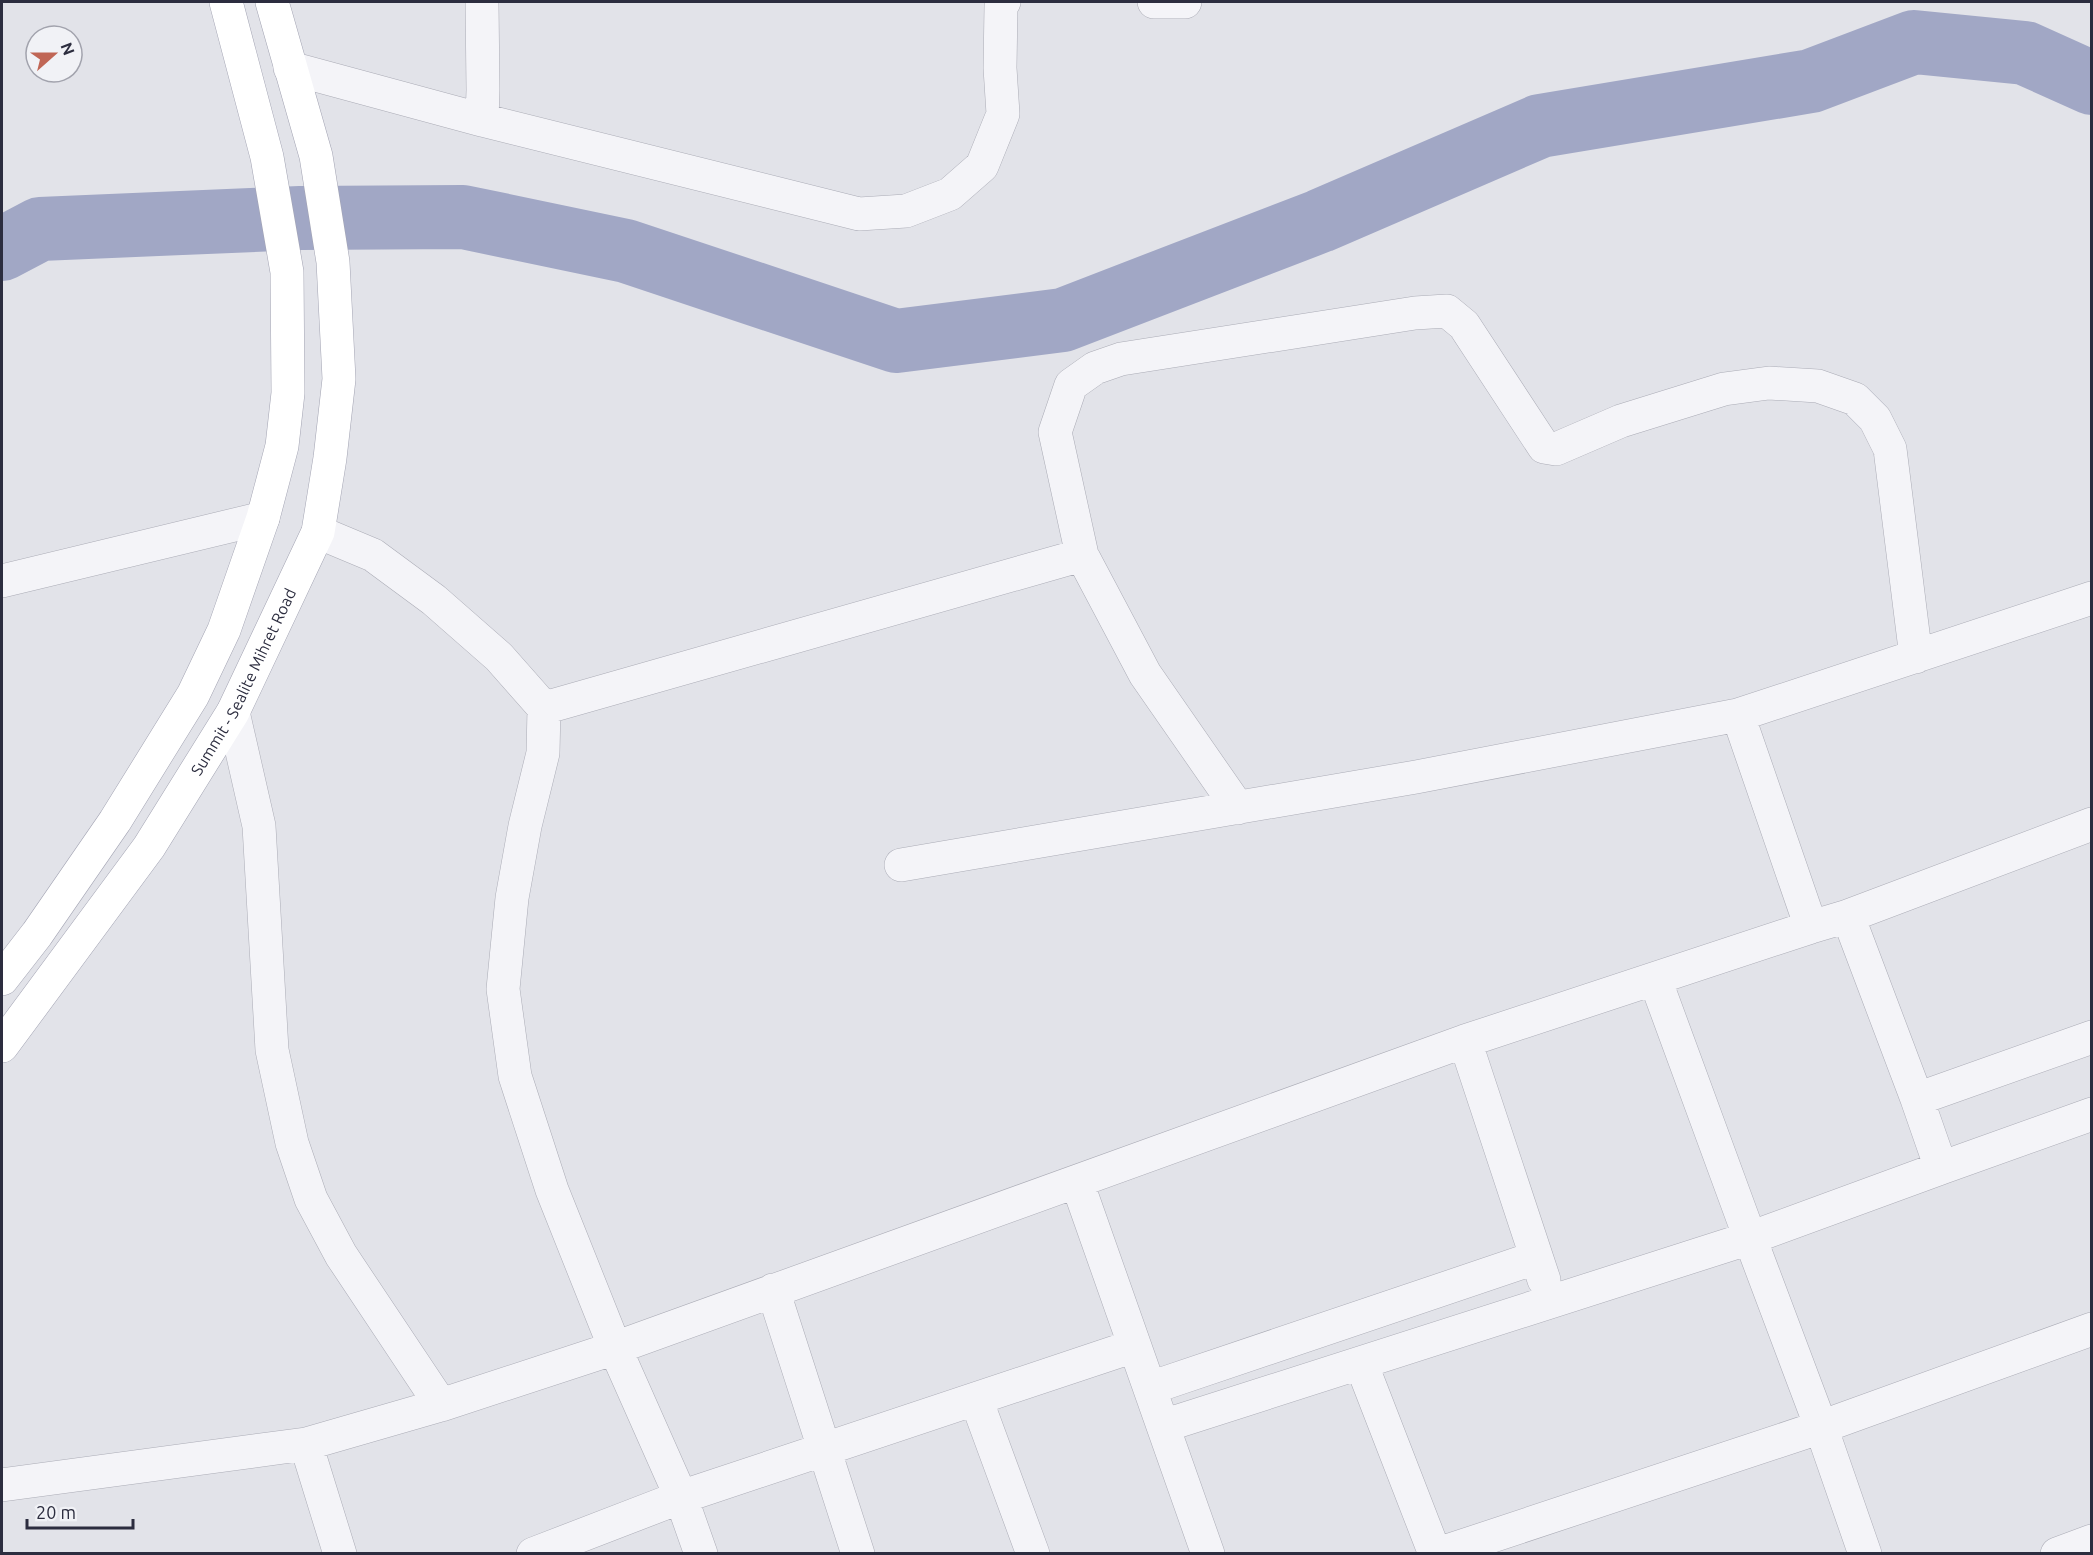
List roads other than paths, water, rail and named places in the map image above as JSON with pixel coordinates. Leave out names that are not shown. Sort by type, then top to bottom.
[{"type":"main road","points":[[2,979],[37,934],[115,821],[193,694],[224,630],[263,518],[282,446],[288,393],[287,272],[267,157],[226,2]]},
{"type":"main road","name":"Summit - Sealite Mihret Road","points":[[2,1046],[149,847],[233,712],[318,532],[330,458],[339,379],[333,262],[316,156],[272,2]]},
{"type":"street","points":[[482,2],[482,120]]},
{"type":"street","points":[[290,68],[482,120],[859,214],[906,211],[950,194],[982,166],[1003,114],[1000,68],[1001,6],[1004,2]]},
{"type":"street","points":[[1154,2],[1185,2]]},
{"type":"street","points":[[1238,808],[1145,674],[1082,555],[1055,432],[1071,385],[1095,368],[1121,359],[1415,313],[1447,311],[1464,325],[1544,447],[1556,449],[1620,421],[1724,389],[1769,383],[1818,386],[1855,399],[1875,419],[1890,449],[1916,657]]},
{"type":"street","points":[[2,581],[263,518]]},
{"type":"street","points":[[318,532],[373,555],[434,600],[499,657],[544,708],[543,753],[525,826],[512,898],[503,989],[515,1076],[552,1190],[615,1348],[681,1497],[701,1554]]},
{"type":"street","points":[[544,708],[1082,555]]},
{"type":"street","points":[[902,865],[1427,775],[1738,715],[2091,598]]},
{"type":"street","points":[[233,712],[259,826],[272,1050],[292,1143],[311,1199],[341,1255],[441,1405]]},
{"type":"street","points":[[1738,715],[1811,927]]},
{"type":"street","points":[[2,1485],[306,1444],[441,1405],[615,1348],[1465,1041],[1848,916],[2091,824]]},
{"type":"street","points":[[1848,916],[1941,1168]]},
{"type":"street","points":[[1656,979],[1749,1238],[1821,1427],[1865,1554]]},
{"type":"street","points":[[1917,1099],[2091,1037]]},
{"type":"street","points":[[1465,1041],[1535,1258],[1552,1301]]},
{"type":"street","points":[[1163,1426],[1749,1238],[2091,1114]]},
{"type":"street","points":[[1077,1182],[1208,1554]]},
{"type":"street","points":[[1150,1388],[1535,1258]]},
{"type":"street","points":[[773,1290],[858,1554]]},
{"type":"street","points":[[1361,1363],[1437,1554],[1821,1427],[2091,1329]]},
{"type":"street","points":[[533,1554],[681,1497],[1134,1346]]},
{"type":"street","points":[[976,1399],[1033,1554]]},
{"type":"street","points":[[306,1444],[340,1554]]},
{"type":"waterway","points":[[2,249],[40,229],[300,218],[463,217],[626,251],[896,341],[1063,320],[1320,221],[1540,126],[1811,81],[1914,42],[2025,53],[2092,83]]}]
